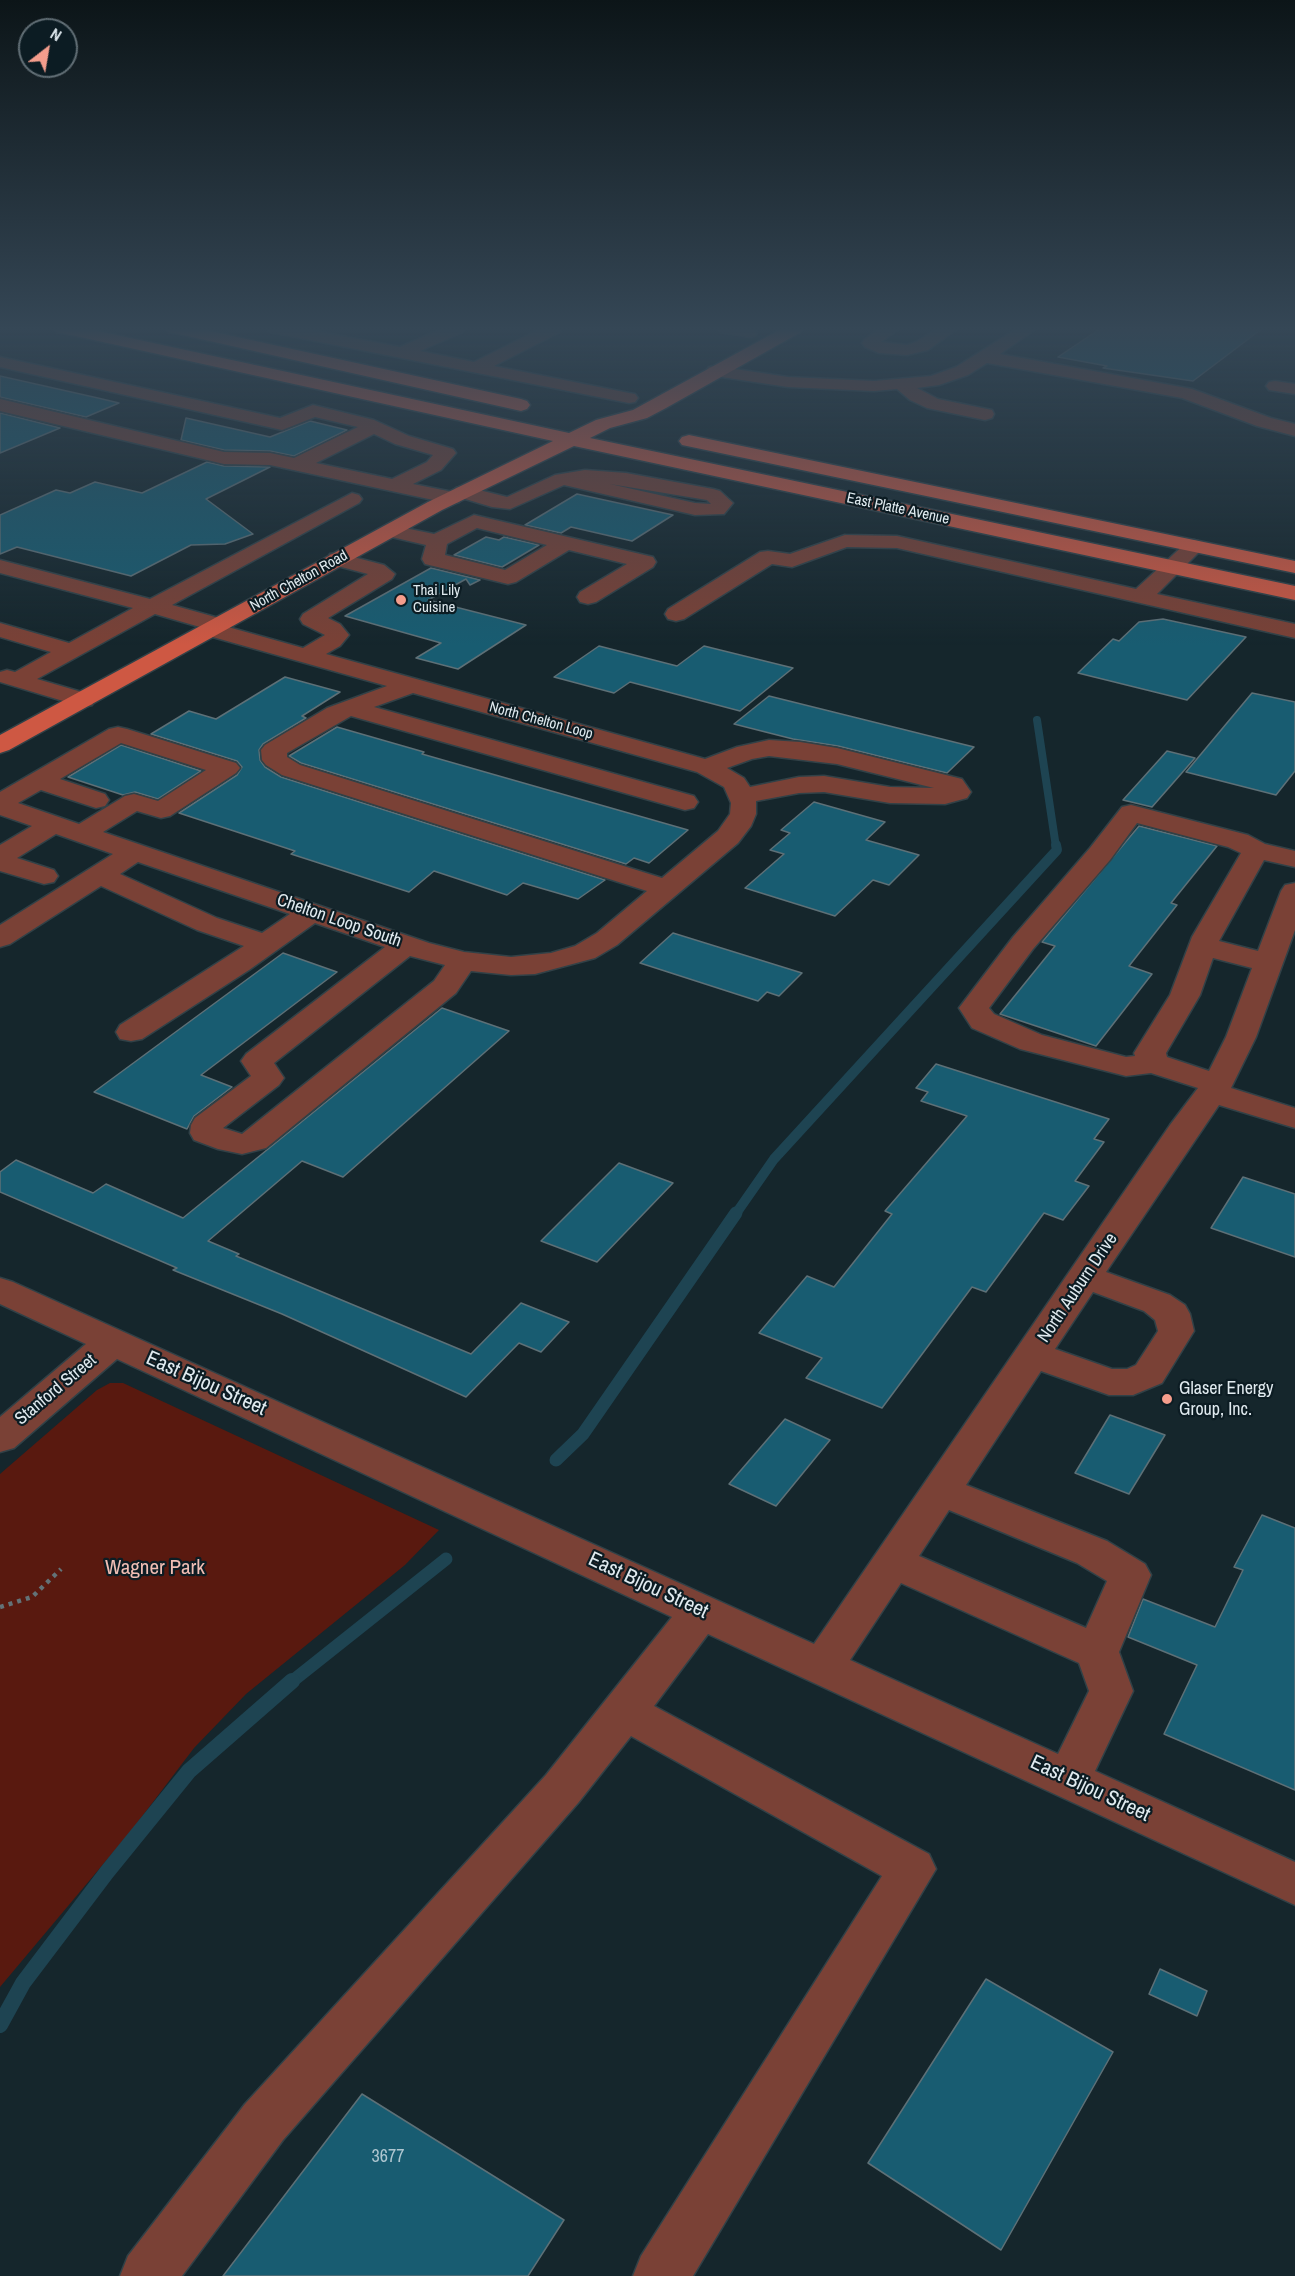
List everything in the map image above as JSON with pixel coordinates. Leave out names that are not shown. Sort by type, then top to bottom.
[{"type":"main road","name":"East Platte Avenue","points":[[547,434],[1295,593]]},
{"type":"main road","name":"North Chelton Road","points":[[0,745],[419,515],[584,434]]},
{"type":"main road","name":"East Platte Avenue","points":[[666,437],[1295,567]]},
{"type":"street","points":[[90,434],[259,477]]},
{"type":"street","points":[[109,434],[224,458],[270,459],[393,486],[492,501],[510,503],[562,479],[585,476],[626,479],[713,495],[723,503],[717,510],[695,509],[562,479]]},
{"type":"street","points":[[296,465],[359,434]]},
{"type":"street","points":[[390,434],[446,453],[434,466],[393,486]]},
{"type":"street","points":[[344,476],[408,442]]},
{"type":"street","points":[[329,494],[419,515]]},
{"type":"street","points":[[8,678],[73,651],[155,606],[371,504]]},
{"type":"street","points":[[390,531],[437,542],[474,521],[645,562],[588,597]]},
{"type":"street","name":"East Platte Avenue","points":[[676,614],[768,557],[792,561],[845,541],[897,542],[1295,631]]},
{"type":"street","points":[[437,542],[433,559],[508,577],[566,543]]},
{"type":"street","points":[[1141,597],[1194,546]]},
{"type":"street","points":[[306,656],[333,641],[338,635],[333,629],[311,619],[384,574],[338,559]]},
{"type":"street","name":"North Chelton Loop","points":[[0,566],[155,606],[306,656],[706,768],[735,783],[742,796]]},
{"type":"street","points":[[0,630],[73,651]]},
{"type":"street","points":[[8,678],[83,700]]},
{"type":"street","points":[[412,685],[336,713],[274,750],[275,760],[291,770],[668,888],[738,826],[743,814],[742,796],[799,785],[824,784],[890,795],[945,795],[958,792],[953,785],[837,756],[800,750],[769,748],[746,752],[706,768]]},
{"type":"street","points":[[350,708],[685,802]]},
{"type":"street","points":[[0,804],[118,734],[227,768],[160,810],[134,802],[64,827],[0,857]]},
{"type":"street","points":[[576,771],[616,742]]},
{"type":"street","points":[[38,780],[96,800],[64,827]]},
{"type":"street","name":"Chelton Loop South","points":[[0,804],[135,852],[463,961],[511,966],[535,965],[585,952],[607,939],[668,888]]},
{"type":"street","points":[[1295,859],[1256,850],[1238,841],[1131,813],[1100,854],[1023,943],[974,1008],[983,1022],[1031,1042],[1126,1067],[1153,1063],[1295,1118]]},
{"type":"street","points":[[1153,1063],[1150,1053],[1185,995],[1203,946],[1256,850]]},
{"type":"street","points":[[0,938],[135,852]]},
{"type":"street","points":[[0,862],[44,876]]},
{"type":"street","points":[[99,875],[207,924],[265,944]]},
{"type":"street","name":"North Auburn Drive","points":[[823,1666],[1182,1132],[1216,1088],[1241,1037],[1295,891]]},
{"type":"street","points":[[131,1032],[239,964],[312,912]]},
{"type":"street","points":[[407,944],[257,1060],[268,1078],[207,1125],[206,1132],[230,1142],[242,1144],[254,1142],[445,987],[463,961]]},
{"type":"street","points":[[1203,946],[1269,963]]},
{"type":"street","points":[[1034,1355],[1109,1382],[1132,1382],[1149,1374],[1176,1330],[1172,1314],[1157,1303],[1086,1277]]},
{"type":"street","name":"East Bijou Street","points":[[0,1290],[702,1610],[1295,1884]]},
{"type":"street","name":"Stanford Street","points":[[0,1438],[113,1342]]},
{"type":"street","points":[[942,1491],[1092,1552],[1130,1575],[1097,1652],[1111,1691],[1069,1779]]},
{"type":"street","points":[[893,1562],[1097,1652]]},
{"type":"street","points":[[148,2276],[264,2122],[562,1789],[702,1610]]},
{"type":"street","points":[[625,1711],[912,1869],[661,2276]]},
{"type":"path","points":[[0,1607],[32,1596],[61,1569]]},
{"type":"green space","name":"Wagner Park","points":[[110,1383],[123,1383],[439,1530],[405,1565],[246,1694],[194,1748],[131,1831],[0,1987],[0,1474],[97,1390]]},
{"type":"building","points":[[0,434],[45,434],[0,453]]},
{"type":"building","points":[[182,434],[258,434],[270,437],[277,434],[338,434],[294,456],[270,451],[224,450],[181,440]]},
{"type":"building","points":[[207,462],[224,466],[270,467],[206,499],[253,534],[225,544],[191,545],[131,576],[17,547],[0,554],[0,515],[56,490],[70,493],[95,482],[142,493]]},
{"type":"building","points":[[577,494],[673,515],[632,541],[571,527],[561,533],[525,525]]},
{"type":"building","points":[[486,537],[499,540],[504,537],[539,545],[502,567],[454,555]]},
{"type":"building","points":[[431,568],[480,580],[470,585],[466,579],[428,600],[526,625],[458,669],[416,658],[441,643],[345,616]]},
{"type":"building","points":[[1163,619],[1246,637],[1187,700],[1078,673],[1113,639],[1119,641],[1139,622]]},
{"type":"building","points":[[599,646],[677,666],[704,646],[793,668],[740,711],[630,682],[614,693],[554,677]]},
{"type":"building","points":[[285,677],[340,692],[302,716],[306,718],[263,744],[259,750],[260,760],[265,767],[281,777],[605,880],[578,899],[523,883],[507,895],[434,871],[409,892],[291,854],[295,851],[179,813],[237,775],[242,767],[237,761],[151,734],[189,711],[216,719]]},
{"type":"building","points":[[1252,693],[1295,702],[1295,771],[1276,795],[1186,772]]},
{"type":"building","points":[[769,696],[974,747],[947,773],[838,746],[793,739],[734,724]]},
{"type":"building","points":[[337,727],[424,752],[422,754],[688,830],[649,863],[634,858],[626,864],[301,763],[289,756]]},
{"type":"building","points":[[121,745],[201,771],[158,799],[135,792],[123,795],[68,777]]},
{"type":"building","points":[[1167,751],[1195,758],[1152,807],[1123,800]]},
{"type":"building","points":[[814,802],[885,822],[866,840],[919,855],[889,885],[873,880],[835,916],[745,888],[784,854],[770,850],[790,833],[781,830]]},
{"type":"building","points":[[1139,826],[1217,846],[1171,903],[1177,905],[1129,966],[1152,974],[1096,1046],[1000,1014],[1055,946],[1042,942]]},
{"type":"building","points":[[673,933],[802,973],[779,996],[767,992],[758,1001],[640,963]]},
{"type":"building","points":[[283,953],[337,972],[201,1075],[232,1087],[194,1116],[187,1129],[94,1092]]},
{"type":"building","points":[[442,1008],[509,1031],[343,1177],[302,1161],[208,1241],[239,1254],[236,1256],[471,1354],[521,1303],[569,1322],[541,1352],[519,1343],[466,1397],[282,1314],[173,1270],[177,1268],[0,1192],[0,1172],[16,1160],[93,1193],[106,1184],[183,1218]]},
{"type":"building","points":[[936,1064],[1109,1119],[1094,1139],[1104,1142],[1075,1181],[1089,1186],[1063,1220],[1044,1213],[986,1292],[972,1287],[882,1408],[806,1378],[822,1358],[759,1333],[807,1276],[834,1287],[892,1214],[885,1211],[967,1116],[921,1101],[928,1092],[916,1088]]},
{"type":"building","points":[[619,1163],[673,1183],[597,1262],[541,1241]]},
{"type":"building","points":[[1243,1177],[1295,1194],[1295,1257],[1211,1228]]},
{"type":"building","points":[[1110,1415],[1165,1435],[1129,1494],[1075,1473]]},
{"type":"building","points":[[785,1419],[830,1440],[776,1506],[729,1484]]},
{"type":"building","points":[[1262,1515],[1295,1528],[1295,1790],[1164,1734],[1197,1665],[1128,1637],[1143,1599],[1215,1627],[1243,1570],[1234,1567]]},
{"type":"building","points":[[1160,1969],[1207,1991],[1197,2016],[1149,1994]]},
{"type":"building","points":[[986,1979],[1113,2052],[1001,2250],[868,2163]]},
{"type":"building","points":[[362,2094],[564,2220],[528,2276],[223,2276]]},
{"type":"waterway","points":[[1037,720],[1056,847]]},
{"type":"waterway","points":[[735,1215],[774,1159],[1057,850],[1056,845]]},
{"type":"waterway","points":[[556,1460],[583,1434],[736,1213]]},
{"type":"waterway","points":[[290,1683],[446,1559]]},
{"type":"waterway","points":[[0,2025],[23,1983],[107,1872],[189,1771],[292,1681]]},
{"type":"place","name":"Thai Lily Cuisine","points":[[401,600]]},
{"type":"place","name":"Glaser Energy Group, Inc.","points":[[1167,1399]]}]
